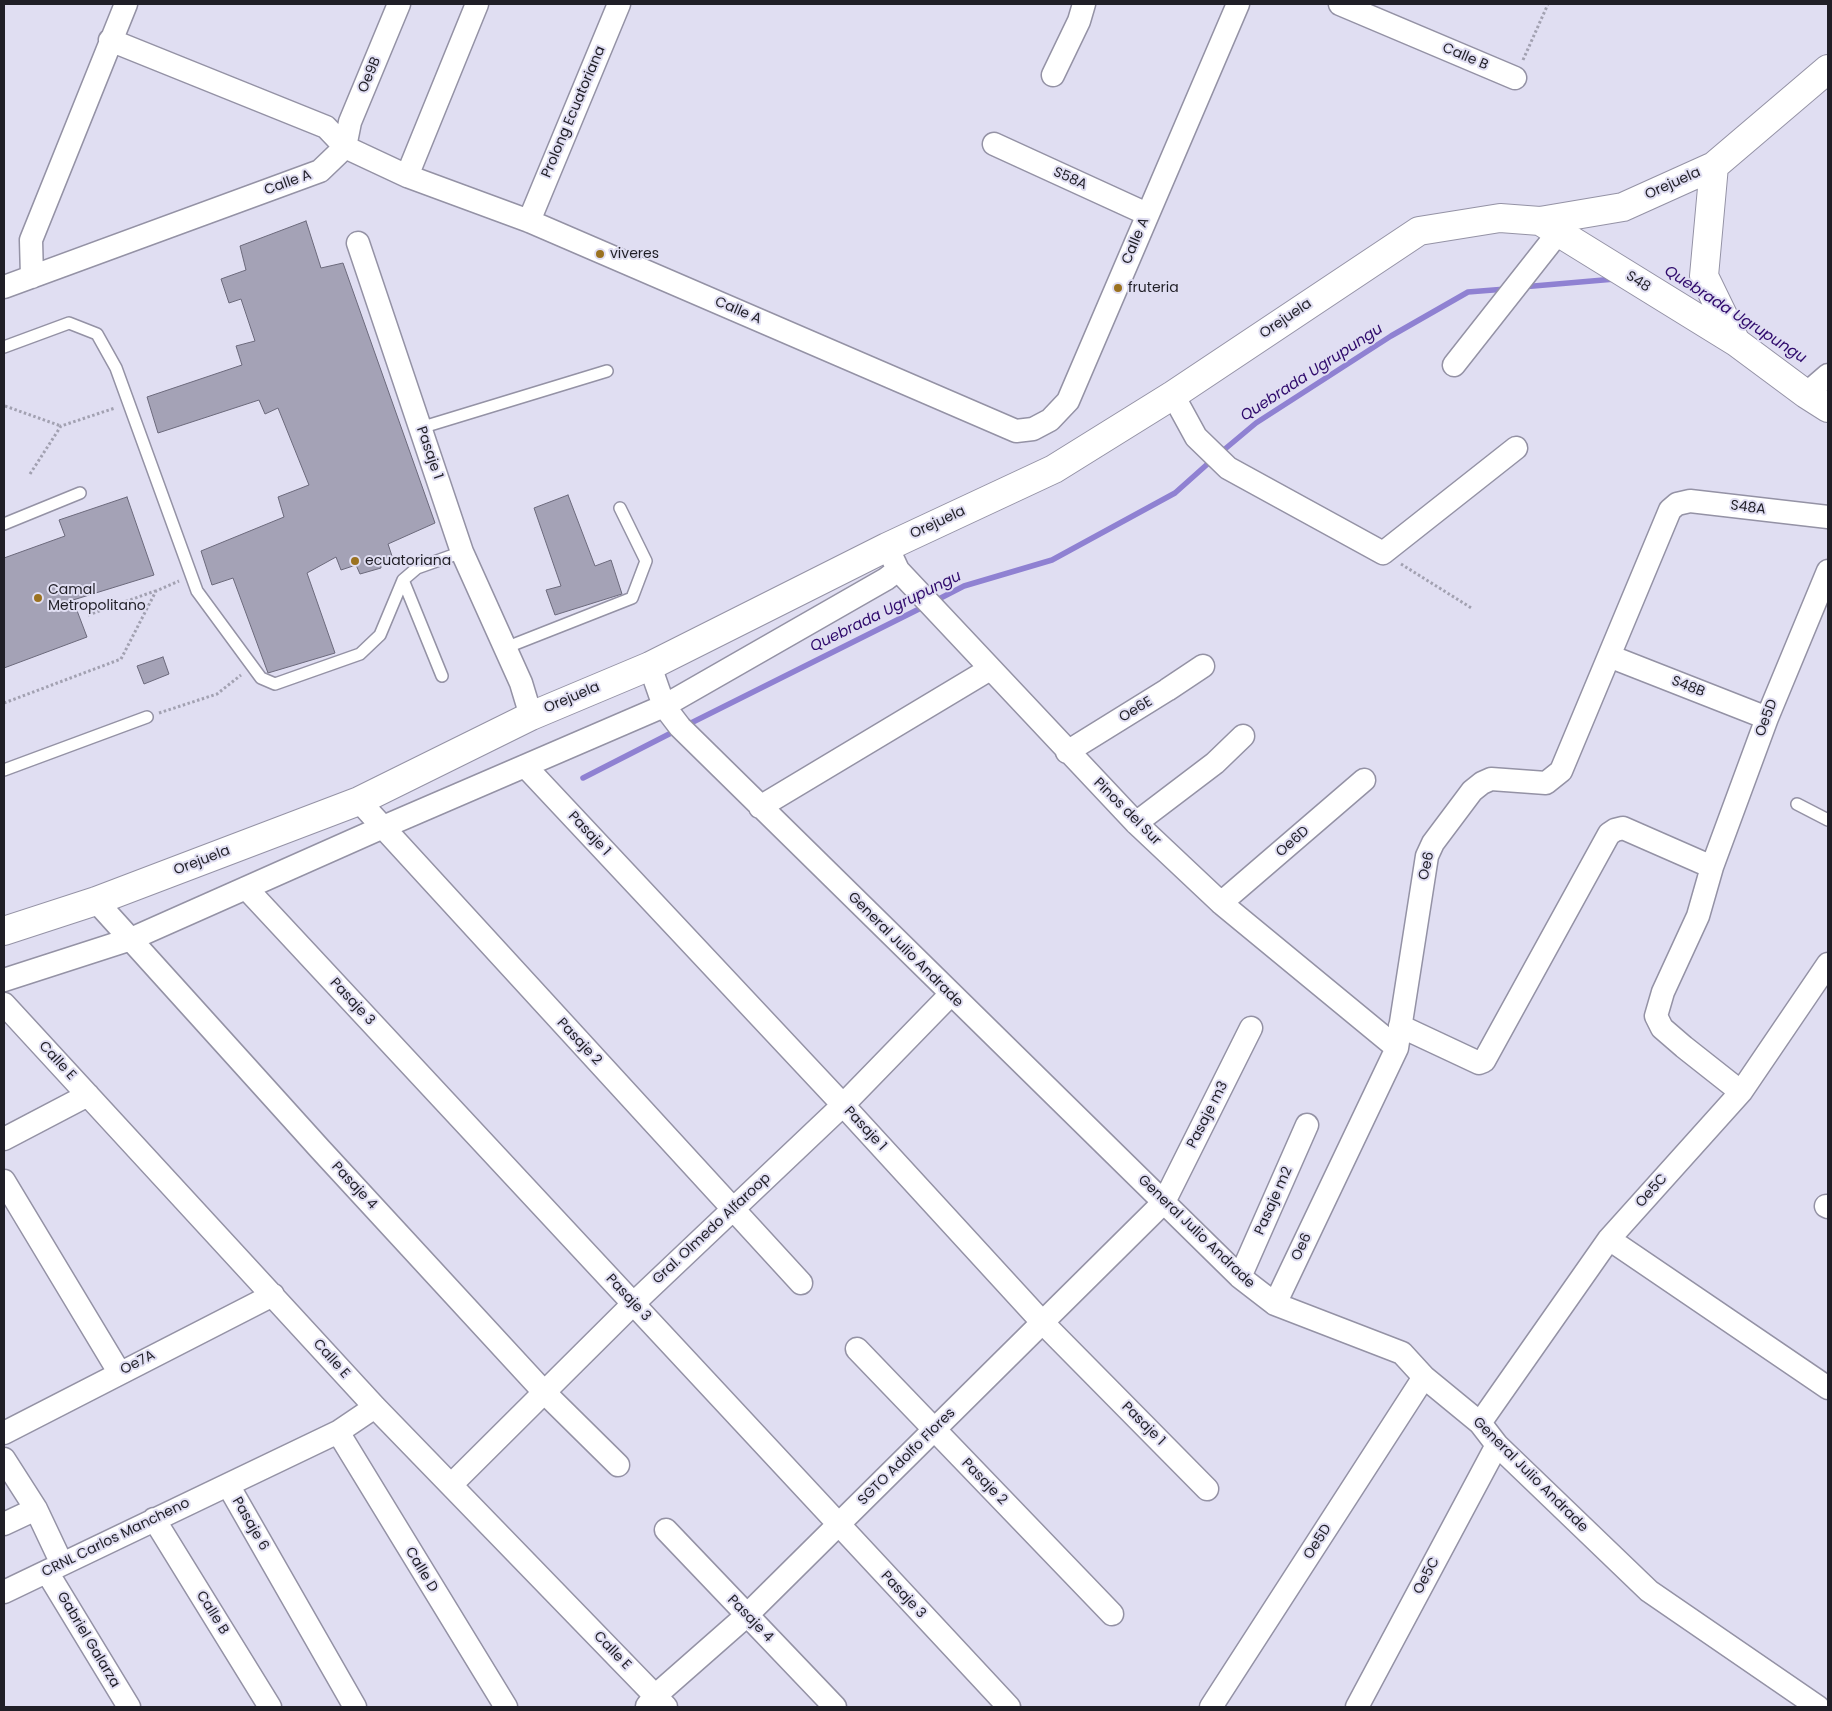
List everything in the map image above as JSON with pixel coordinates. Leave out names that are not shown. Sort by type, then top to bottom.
[{"type":"street","points":[[32,277],[31,240],[126,4]]},
{"type":"street","name":"Oe9B","points":[[345,147],[350,122],[399,4]]},
{"type":"street","points":[[407,176],[477,4]]},
{"type":"street","name":"Prolong Ecuatoriana","points":[[529,221],[619,4]]},
{"type":"street","points":[[1053,75],[1079,21],[1084,4]]},
{"type":"street","name":"Calle A","points":[[4,287],[320,171],[345,147],[407,176],[529,221],[1016,431],[1033,429],[1050,420],[1068,401],[1238,4]]},
{"type":"street","name":"Calle B","points":[[1340,4],[1515,78]]},
{"type":"street","points":[[110,40],[326,127],[345,147]]},
{"type":"street","name":"Orejuela","points":[[4,931],[96,901],[358,801],[531,716],[650,666],[892,558],[1054,469],[1173,395],[1419,231],[1500,218],[1549,227],[1623,207],[1714,166],[1828,69]]},
{"type":"street","name":"S58A","points":[[994,144],[1147,214]]},
{"type":"street","points":[[1714,166],[1704,276],[1736,342]]},
{"type":"street","points":[[1454,365],[1549,227]]},
{"type":"street","name":"S48","points":[[1549,227],[1736,342],[1817,401]]},
{"type":"street","name":"Pasaje 1","points":[[358,243],[462,552],[522,683],[531,716]]},
{"type":"street","points":[[1817,401],[1828,375]]},
{"type":"street","points":[[1173,395],[1196,437],[1228,468],[1383,553],[1516,448]]},
{"type":"street","name":"S48A","points":[[1670,510],[1677,504],[1690,501],[1828,517]]},
{"type":"street","name":"Oe6","points":[[1275,1304],[1398,1037],[1427,856],[1433,843],[1472,791],[1482,783],[1492,779],[1546,783],[1554,779],[1561,771],[1670,510]]},
{"type":"street","points":[[4,980],[131,939],[381,828],[664,706],[886,579],[892,558]]},
{"type":"street","name":"Pinos del Sur","points":[[892,558],[990,669],[1067,752],[1136,823],[1221,904],[1398,1037],[1479,1063],[1484,1061],[1608,834],[1615,830],[1623,828],[1712,867]]},
{"type":"street","name":"Oe5D","points":[[1741,1092],[1662,1028],[1656,1016],[1663,992],[1698,916],[1712,867],[1767,718],[1828,570]]},
{"type":"street","name":"S48B","points":[[1609,656],[1767,718]]},
{"type":"street","name":"General Julio Andrade","points":[[650,666],[664,706],[680,727],[950,995],[1240,1277],[1275,1304],[1402,1353],[1424,1377],[1480,1423],[1498,1444],[1649,1591],[1818,1707]]},
{"type":"street","name":"Oe6E","points":[[1067,752],[1203,666]]},
{"type":"street","points":[[760,807],[990,669]]},
{"type":"street","points":[[1136,823],[1220,758],[1243,736]]},
{"type":"street","name":"Pasaje 1","points":[[526,767],[843,1105],[1043,1323],[1207,1489]]},
{"type":"street","name":"Oe6D","points":[[1221,904],[1364,780]]},
{"type":"street","name":"Pasaje 2","points":[[358,801],[801,1283]]},
{"type":"street","name":"Pasaje 3","points":[[247,889],[1009,1707]]},
{"type":"street","name":"Pasaje 4","points":[[96,901],[320,1149],[544,1392],[618,1464]]},
{"type":"street","name":"Oe5C","points":[[1480,1423],[1609,1240],[1741,1092],[1828,964]]},
{"type":"street","name":"Gral. Olmedo Alfaroop","points":[[452,1484],[634,1303],[843,1105],[950,995]]},
{"type":"street","name":"Calle E","points":[[4,1004],[375,1407],[452,1484],[656,1704]]},
{"type":"street","name":"Pasaje m3","points":[[1164,1202],[1251,1028]]},
{"type":"street","points":[[4,1139],[88,1095]]},
{"type":"street","name":"Pasaje m2","points":[[1240,1277],[1307,1125]]},
{"type":"street","points":[[4,1181],[119,1372]]},
{"type":"street","name":"SGTO Adolfo Flores","points":[[656,1704],[1164,1202]]},
{"type":"street","points":[[1609,1240],[1828,1388]]},
{"type":"street","name":"Oe7A","points":[[4,1433],[119,1372],[273,1295]]},
{"type":"street","name":"Pasaje 2","points":[[857,1349],[1112,1614]]},
{"type":"street","name":"Oe5D","points":[[1212,1707],[1424,1377]]},
{"type":"street","name":"Pasaje 6","points":[[355,1707],[228,1484],[338,1432],[375,1407]]},
{"type":"street","name":"Calle D","points":[[338,1432],[506,1707]]},
{"type":"street","name":"Oe5C","points":[[1362,1705],[1498,1444]]},
{"type":"street","name":"Gabriel Galarza","points":[[4,1459],[36,1509],[54,1568],[129,1707]]},
{"type":"street","name":"CRNL Carlos Mancheno","points":[[4,1592],[228,1484]]},
{"type":"street","points":[[4,1524],[36,1509]]},
{"type":"street","name":"Calle B","points":[[154,1519],[270,1707]]},
{"type":"street","name":"Pasaje 4","points":[[666,1530],[834,1707]]},
{"type":"lane","points":[[4,347],[69,323],[97,334],[116,368],[127,403],[197,591],[260,678],[275,684],[360,654],[380,634],[403,580],[417,568],[462,552]]},
{"type":"lane","points":[[420,428],[607,370]]},
{"type":"lane","points":[[4,524],[80,492]]},
{"type":"lane","points":[[505,648],[632,598],[646,562],[620,508]]},
{"type":"lane","points":[[403,580],[442,676]]},
{"type":"lane","points":[[4,770],[147,717]]},
{"type":"lane","points":[[1797,804],[1828,820]]},
{"type":"path","points":[[1515,78],[1548,4]]},
{"type":"path","points":[[30,474],[61,426],[127,403]]},
{"type":"path","points":[[5,406],[61,426]]},
{"type":"path","points":[[1383,553],[1474,609]]},
{"type":"path","points":[[88,615],[156,591],[191,576]]},
{"type":"path","points":[[4,702],[121,659],[156,591]]},
{"type":"path","points":[[147,717],[217,694],[251,667]]},
{"type":"building","points":[[306,221],[321,268],[343,263],[435,523],[388,544],[392,556],[380,560],[381,568],[360,574],[356,565],[341,570],[336,557],[307,573],[335,653],[268,673],[233,578],[212,585],[201,551],[284,517],[278,497],[309,485],[278,408],[265,414],[259,400],[158,433],[147,397],[242,365],[236,346],[255,341],[241,299],[229,303],[221,279],[246,270],[240,246]]},
{"type":"building","points":[[568,495],[595,566],[611,560],[622,594],[555,615],[546,590],[561,586],[534,508]]},
{"type":"building","points":[[127,497],[154,575],[73,600],[87,637],[4,668],[4,558],[65,536],[59,520]]},
{"type":"building","points":[[163,657],[169,674],[144,684],[137,666]]},
{"type":"waterway","name":"Quebrada Ugrupungu","points":[[1522,287],[1615,279]]},
{"type":"waterway","name":"Quebrada Ugrupungu","points":[[1219,454],[1256,423],[1391,336],[1468,292],[1506,289]]},
{"type":"waterway","name":"Quebrada Ugrupungu","points":[[933,602],[964,586],[1052,560],[1175,493],[1212,460]]},
{"type":"waterway","name":"Quebrada Ugrupungu","points":[[685,726],[925,606]]},
{"type":"waterway","name":"Quebrada Ugrupungu","points":[[583,778],[677,730]]},
{"type":"place","name":"viveres","points":[[600,254]]},
{"type":"place","name":"fruteria","points":[[1118,288]]},
{"type":"place","name":"ecuatoriana","points":[[355,561]]},
{"type":"place","name":"Camal Metropolitano","points":[[38,598]]}]
